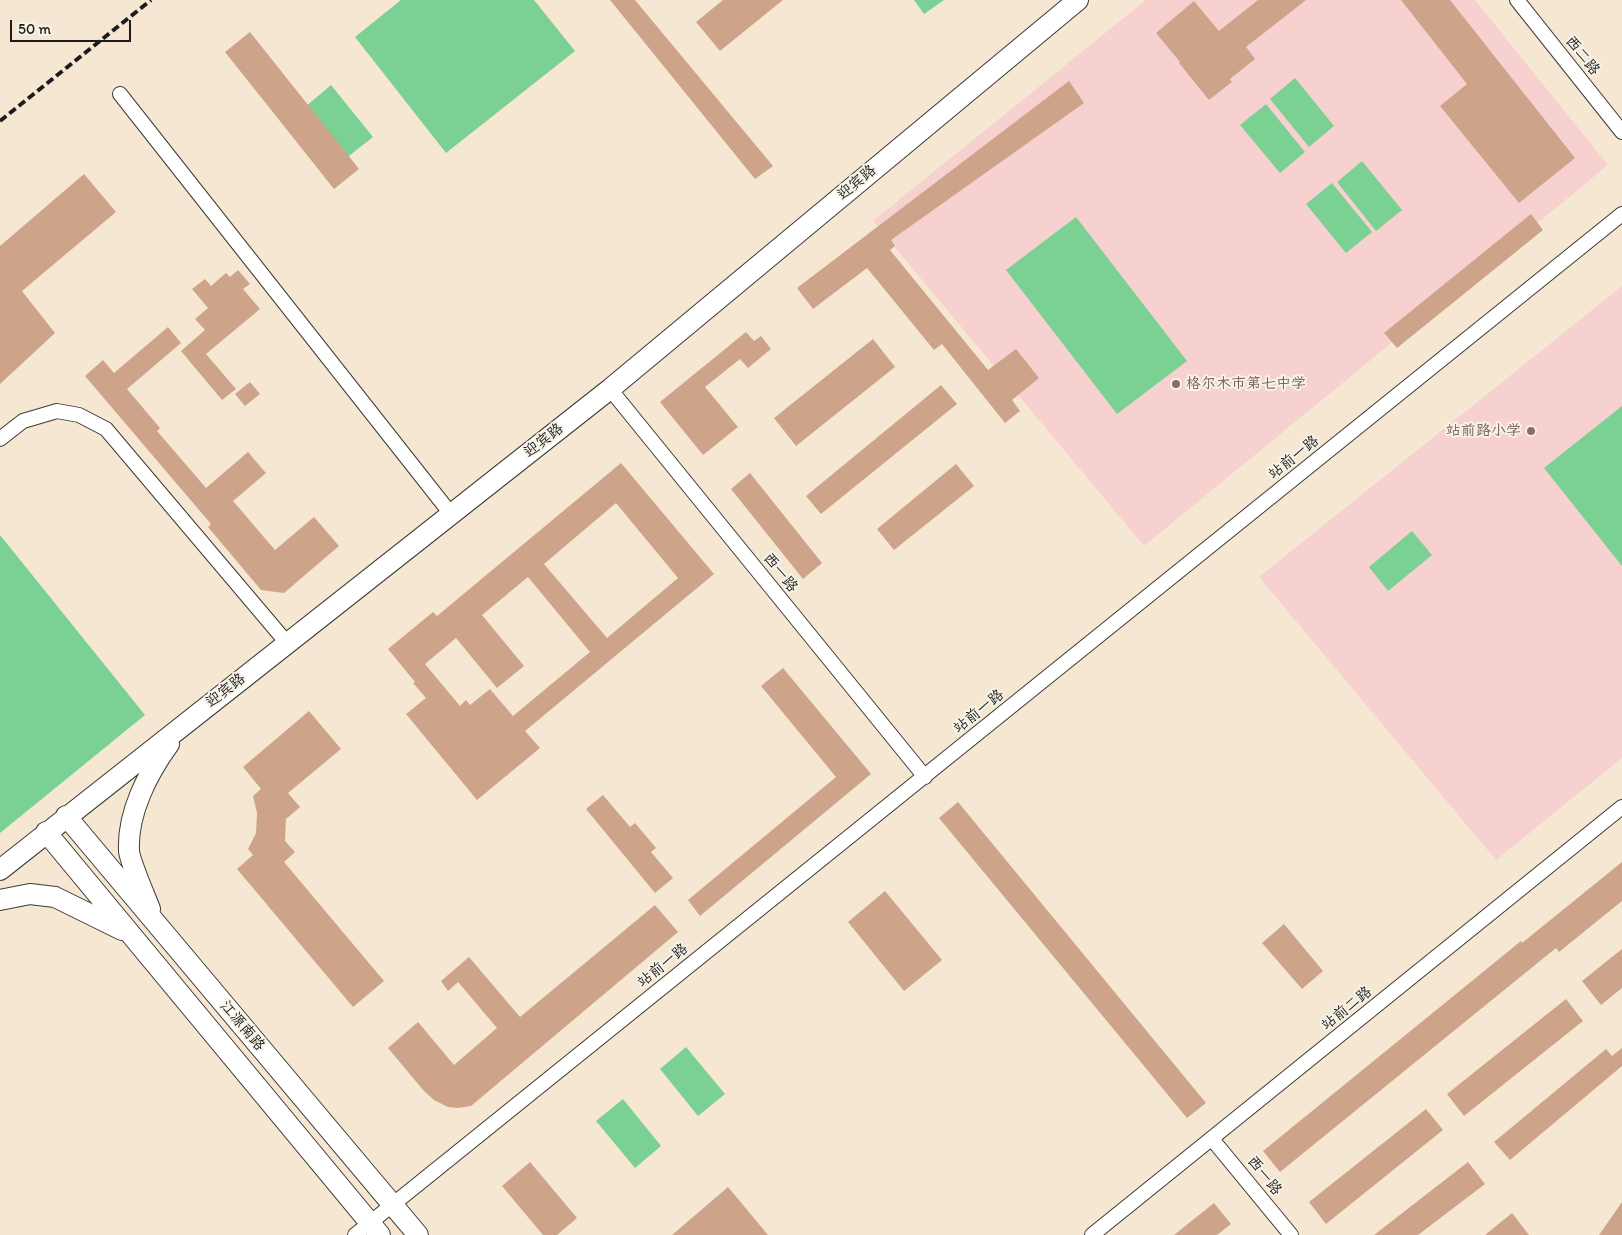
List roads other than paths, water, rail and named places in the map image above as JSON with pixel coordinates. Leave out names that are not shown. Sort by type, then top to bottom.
[{"type":"main road","name":"迎宾路","points":[[0,870],[66,816],[610,389],[1078,0]]},
{"type":"main road","points":[[155,922],[129,852],[133,813],[154,765],[184,723]]},
{"type":"main road","name":"江源南路","points":[[66,816],[418,1235]]},
{"type":"main road","name":"江源南路","points":[[46,832],[368,1231]]},
{"type":"main road","points":[[0,900],[30,894],[55,897],[131,935]]},
{"type":"street","name":"西二路","points":[[1517,0],[1622,132]]},
{"type":"street","points":[[120,94],[451,514]]},
{"type":"street","name":"站前一路","points":[[368,1231],[392,1205],[1622,214]]},
{"type":"street","name":"西一路","points":[[610,389],[925,777]]},
{"type":"street","points":[[0,439],[23,421],[57,411],[79,416],[106,429],[287,643]]},
{"type":"street","name":"站前二路","points":[[1092,1235],[1622,807]]},
{"type":"street","name":"西一路","points":[[1212,1139],[1291,1235]]},
{"type":"railway","points":[[0,121],[151,0]]},
{"type":"place","name":"格尔木市第七中学","points":[[1176,384]]},
{"type":"place","name":"站前路小学","points":[[1531,431]]}]
